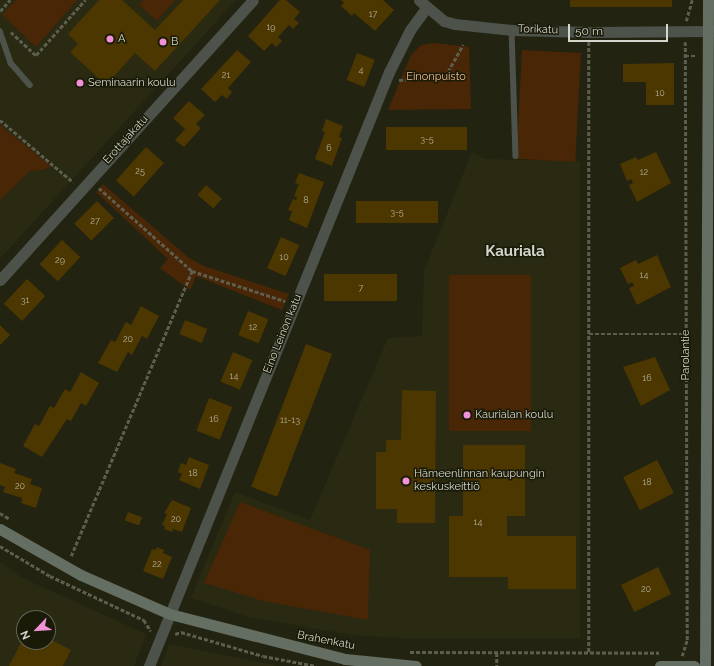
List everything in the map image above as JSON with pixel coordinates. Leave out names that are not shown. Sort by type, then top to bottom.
[{"type":"main road","name":"Parolantie","points":[[705,666],[711,31],[708,0]]},
{"type":"main road","name":"Brahenkatu","points":[[0,529],[81,575],[170,614],[345,663],[416,666]]},
{"type":"main road","points":[[660,666],[694,666]]},
{"type":"street","name":"Erottajakatu","points":[[0,280],[251,1]]},
{"type":"street","name":"Torikatu","points":[[423,4],[450,23],[512,30],[589,32],[711,31]]},
{"type":"street","name":"Eino Leinon katu","points":[[149,666],[389,72],[423,4]]},
{"type":"lane","points":[[512,30],[516,156]]},
{"type":"lane","points":[[0,31],[11,63],[30,85]]},
{"type":"path","points":[[0,11],[10,0]]},
{"type":"path","points":[[5,26],[36,55],[85,0]]},
{"type":"path","points":[[686,16],[692,0]]},
{"type":"path","points":[[589,32],[590,653]]},
{"type":"path","points":[[395,80],[445,76],[463,45]]},
{"type":"path","name":"Parolantie","points":[[682,653],[687,640],[685,56]]},
{"type":"path","points":[[0,120],[76,185]]},
{"type":"path","points":[[90,179],[192,271],[295,304]]},
{"type":"path","points":[[70,557],[192,271]]},
{"type":"path","points":[[589,334],[686,334]]},
{"type":"path","points":[[0,513],[12,521]]},
{"type":"path","points":[[64,553],[77,561]]},
{"type":"path","points":[[402,652],[666,653]]},
{"type":"path","points":[[497,653],[497,666]]},
{"type":"shaded area","name":"Seminaarin koulu","points":[[0,0],[236,0],[0,259]]},
{"type":"shaded area","name":"Kaurialan koulu","points":[[472,152],[484,159],[580,161],[580,638],[401,638],[352,635],[248,617],[191,598],[235,492],[310,520],[388,338],[422,336],[424,271]]},
{"type":"shaded area","points":[[0,562],[23,578],[146,634],[134,666],[0,666]]},
{"type":"shaded area","points":[[169,644],[278,666],[161,666]]},
{"type":"green space","points":[[16,0],[77,0],[36,47],[2,15]]},
{"type":"green space","points":[[143,0],[175,0],[157,21],[139,5]]},
{"type":"green space","name":"Einonpuisto","points":[[435,43],[469,47],[471,109],[388,110],[411,55],[421,45]]},
{"type":"green space","points":[[522,50],[581,53],[575,162],[516,159]]},
{"type":"green space","points":[[0,125],[51,166],[43,170],[30,171],[0,200]]},
{"type":"green space","points":[[103,184],[189,258],[204,266],[289,294],[282,310],[196,276],[190,290],[160,268],[168,259],[96,192]]},
{"type":"green space","points":[[449,275],[531,275],[531,431],[449,431]]},
{"type":"green space","points":[[240,502],[370,550],[368,620],[263,601],[204,583]]},
{"type":"building","name":"A","points":[[99,0],[122,0],[155,30],[183,0],[220,0],[155,71],[135,53],[106,85],[70,52],[78,44],[68,34]]},
{"type":"building","points":[[280,0],[286,0],[300,12],[294,19],[299,23],[293,29],[289,25],[278,37],[282,41],[276,47],[272,43],[264,51],[248,36]]},
{"type":"building","points":[[341,0],[383,0],[394,10],[375,31],[354,13],[352,16],[341,6],[344,3]]},
{"type":"building","points":[[570,0],[672,0],[672,7],[570,7]]},
{"type":"building","points":[[237,50],[251,62],[228,88],[232,92],[227,99],[222,95],[215,102],[201,89]]},
{"type":"building","points":[[357,53],[375,60],[364,87],[347,80]]},
{"type":"building","points":[[674,63],[674,105],[646,105],[646,82],[623,82],[623,64]]},
{"type":"building","points":[[189,101],[205,115],[196,124],[201,128],[184,147],[175,140],[185,129],[173,118]]},
{"type":"building","points":[[326,119],[343,126],[339,137],[342,138],[332,166],[315,159],[325,132],[322,131]]},
{"type":"building","points":[[386,127],[467,127],[467,150],[386,150]]},
{"type":"building","points":[[146,147],[164,163],[134,197],[116,180]]},
{"type":"building","points":[[656,152],[671,183],[637,202],[629,185],[633,183],[631,179],[627,181],[620,164],[636,157],[638,160]]},
{"type":"building","points":[[299,173],[324,182],[307,228],[289,220],[292,211],[288,210],[293,199],[296,200],[297,197],[294,196],[299,184],[295,183]]},
{"type":"building","points":[[206,185],[222,199],[213,209],[197,195]]},
{"type":"building","points":[[97,201],[114,218],[91,241],[74,224]]},
{"type":"building","points":[[356,201],[438,201],[438,223],[356,223]]},
{"type":"building","points":[[281,237],[299,245],[285,276],[267,268]]},
{"type":"building","points":[[62,240],[80,257],[58,281],[39,264]]},
{"type":"building","points":[[657,255],[671,287],[637,305],[629,288],[634,286],[632,282],[628,284],[620,268],[636,260],[638,264]]},
{"type":"building","points":[[324,274],[397,274],[397,301],[324,301]]},
{"type":"building","points":[[27,279],[45,296],[22,321],[4,304]]},
{"type":"building","points":[[141,306],[159,316],[147,339],[142,336],[132,355],[128,352],[117,372],[98,363],[111,340],[115,342],[126,322],[131,325]]},
{"type":"building","points":[[248,311],[268,319],[259,343],[238,335]]},
{"type":"building","points":[[185,320],[207,329],[202,343],[179,334]]},
{"type":"building","points":[[0,325],[10,335],[0,345]]},
{"type":"building","points":[[306,344],[332,354],[277,497],[251,487]]},
{"type":"building","points":[[233,352],[252,360],[240,390],[220,381]]},
{"type":"building","points":[[655,357],[670,390],[641,406],[623,367]]},
{"type":"building","points":[[81,372],[99,383],[86,406],[81,403],[71,421],[67,419],[42,457],[23,446],[35,424],[39,426],[50,406],[54,408],[65,389],[70,392]]},
{"type":"building","name":"Hämeenlinnan kaupungin keskuskeittiö","points":[[402,390],[436,391],[435,523],[397,523],[397,509],[376,509],[376,452],[386,452],[386,440],[401,440]]},
{"type":"building","points":[[209,398],[232,407],[220,440],[196,431]]},
{"type":"building","name":"Kaurialan koulu","points":[[463,445],[525,445],[525,516],[507,516],[507,536],[576,536],[576,589],[508,589],[508,577],[449,577],[449,516],[463,516]]},
{"type":"building","points":[[189,457],[209,465],[200,489],[179,480],[182,474],[178,472],[181,463],[186,465]]},
{"type":"building","points":[[657,460],[674,493],[640,510],[623,477]]},
{"type":"building","points":[[0,463],[16,469],[14,473],[32,479],[30,484],[42,488],[36,508],[21,503],[22,498],[3,492],[5,487],[0,485]]},
{"type":"building","points":[[172,500],[191,508],[182,532],[173,529],[172,532],[164,529],[165,526],[162,525],[167,514],[164,513]]},
{"type":"building","points":[[128,512],[142,517],[139,526],[125,520]]},
{"type":"building","points":[[157,547],[164,550],[163,553],[172,557],[163,579],[143,571],[152,549],[155,550]]},
{"type":"building","points":[[658,567],[671,594],[634,612],[621,585]]},
{"type":"building","points":[[56,642],[71,650],[63,666],[9,666],[17,650],[56,650]]},
{"type":"place","name":"A","points":[[110,39]]},
{"type":"place","name":"B","points":[[163,42]]},
{"type":"place","name":"Seminaarin koulu","points":[[80,83]]},
{"type":"place","name":"Kaurialan koulu","points":[[467,415]]},
{"type":"place","name":"Hämeenlinnan kaupungin keskuskeittiö","points":[[406,481]]},
{"type":"district","name":"Kauriala","points":[[515,252]]}]
